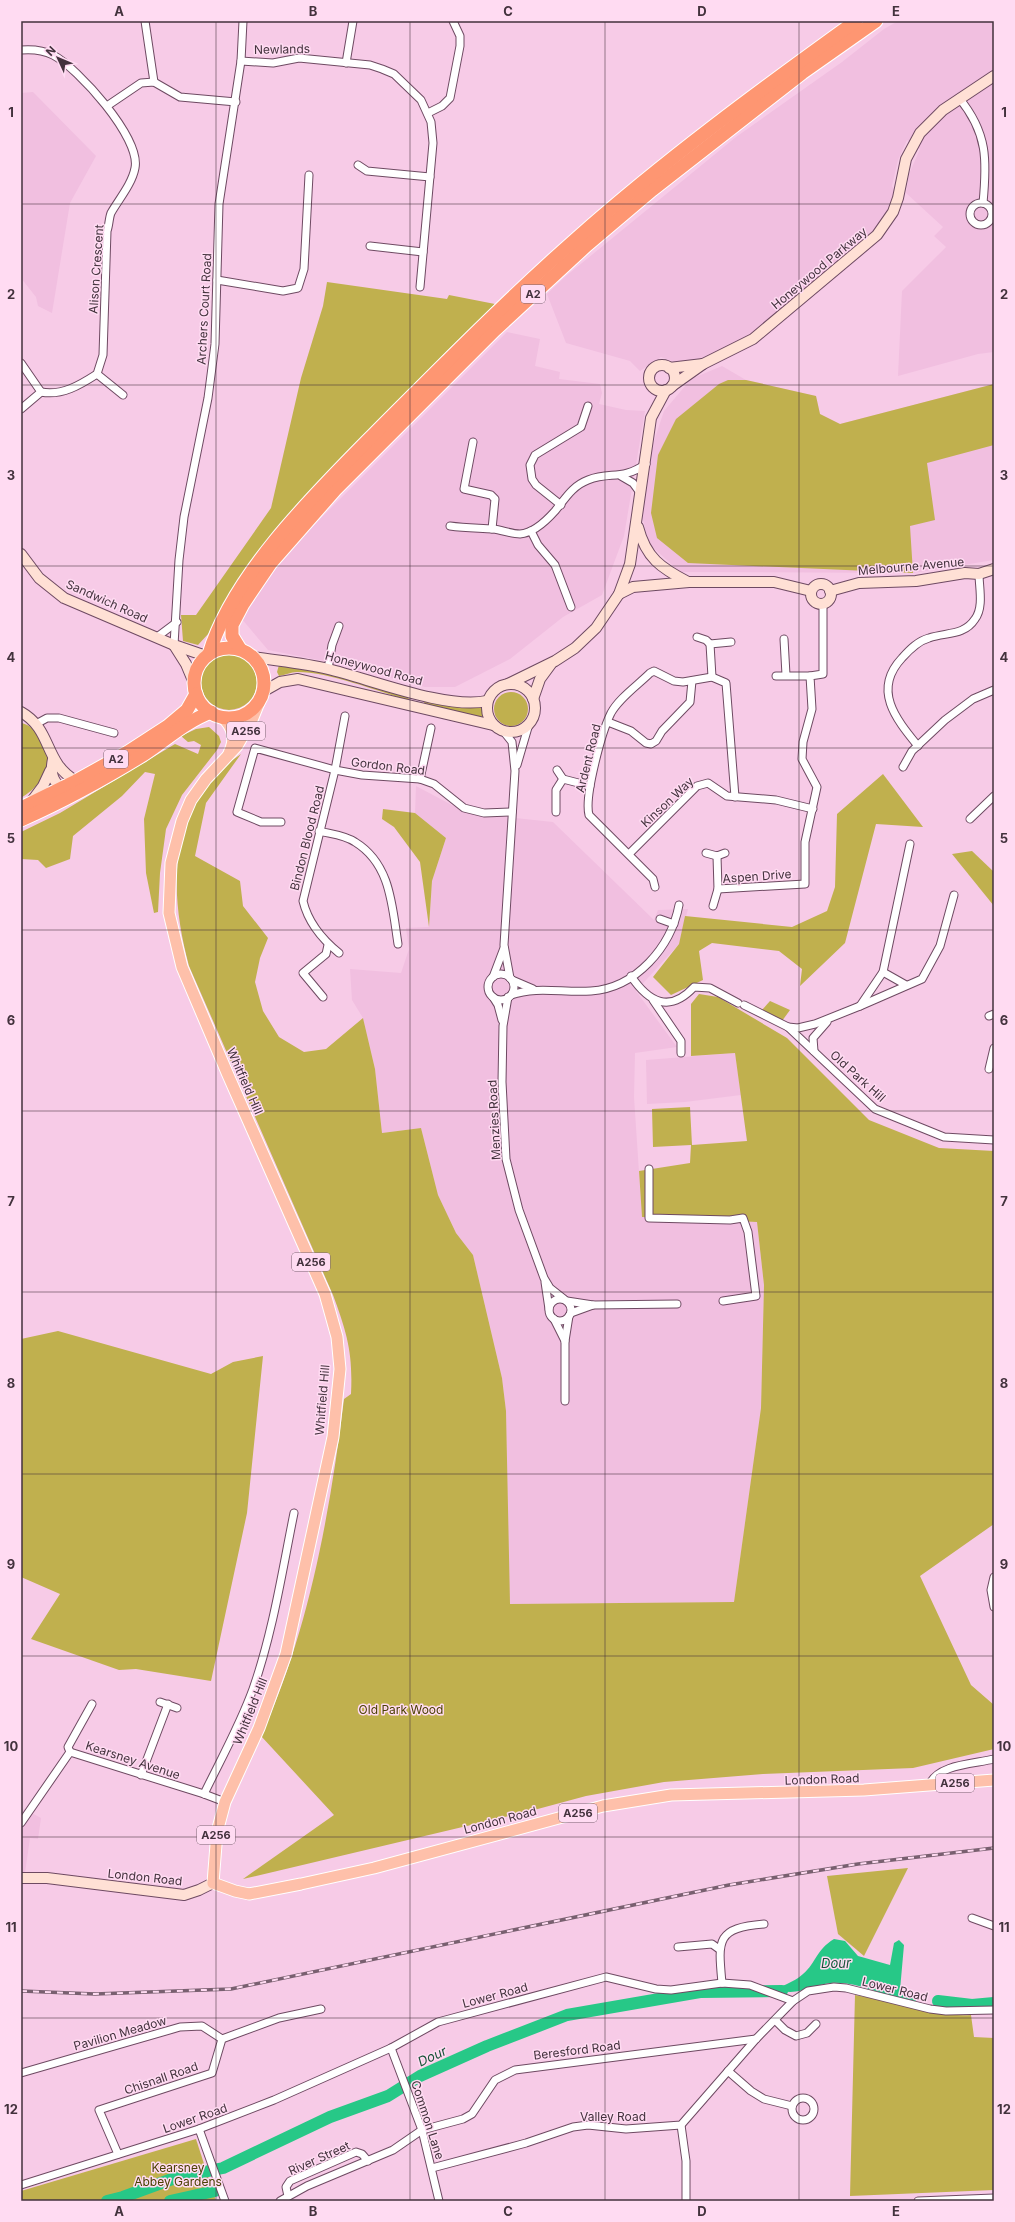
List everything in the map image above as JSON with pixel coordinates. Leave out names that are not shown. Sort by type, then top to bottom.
[{"type":"highway","name":"A2","points":[[208,655],[261,559],[328,481],[530,280],[583,232],[711,127],[856,21]]},
{"type":"highway","name":"A2","points":[[229,618],[270,564],[335,490],[533,293],[658,185],[802,73],[876,21]]},
{"type":"highway","points":[[229,618],[232,636],[240,649]]},
{"type":"highway","points":[[224,648],[240,649],[253,656],[263,672],[262,695],[253,708],[244,715],[233,718],[216,715],[203,706],[195,688],[197,668],[208,655],[224,648]]},
{"type":"highway","name":"A2","points":[[25,806],[63,788],[81,785],[168,726],[187,710],[195,688]]},
{"type":"highway","name":"A2","points":[[21,820],[81,785],[145,753],[189,722],[216,715]]},
{"type":"main road","name":"Whitfield Hill","points":[[213,1882],[217,1832],[225,1802],[259,1728],[286,1654],[333,1437],[340,1369],[337,1338],[325,1294],[182,967],[173,936],[169,913],[169,887],[175,843],[191,800],[206,779],[238,746],[247,730],[262,695]]},
{"type":"main road","name":"Whitfield Hill","points":[[216,715],[229,725],[233,734],[231,750],[225,758]]},
{"type":"main road","name":"London Road","points":[[213,1882],[235,1891],[249,1894],[374,1868],[604,1806],[671,1795],[789,1793],[994,1780]]},
{"type":"street","points":[[145,21],[154,82]]},
{"type":"street","name":"Archers Court Road","points":[[174,645],[177,622],[179,560],[184,517],[208,398],[215,344],[219,204],[242,61],[243,21]]},
{"type":"street","points":[[346,62],[353,21]]},
{"type":"street","points":[[428,113],[442,106],[450,98],[460,46],[460,36],[453,21]]},
{"type":"street","name":"Alison Crescent","points":[[21,50],[36,49],[54,56],[73,69],[107,106],[132,149],[136,167],[111,214],[108,231],[103,355],[97,374]]},
{"type":"street","name":"Newlands","points":[[242,61],[273,63],[299,58],[370,65],[394,74],[412,90],[428,113],[433,132],[420,287]]},
{"type":"street","name":"Honeywood Parkway","points":[[654,411],[669,388],[703,364],[753,339],[877,236],[893,212],[898,198],[906,159],[912,146],[931,120],[958,98],[994,76]]},
{"type":"street","points":[[107,106],[141,83],[154,82],[180,97],[236,102]]},
{"type":"street","points":[[958,98],[974,120],[984,147],[986,168],[983,204]]},
{"type":"street","points":[[358,165],[367,171],[430,177]]},
{"type":"street","points":[[217,280],[283,291],[298,288],[304,269],[309,175]]},
{"type":"street","points":[[370,246],[423,252]]},
{"type":"street","points":[[21,363],[42,392],[50,394],[65,391],[97,374],[123,395]]},
{"type":"street","name":"Honeywood Parkway","points":[[669,368],[703,364]]},
{"type":"street","points":[[658,366],[669,368],[674,375],[669,388],[659,391],[653,388],[649,381],[652,370],[658,366]]},
{"type":"street","name":"Honeywood Parkway","points":[[508,684],[555,661],[585,640],[596,628],[619,594],[630,564],[642,494],[654,411],[653,388]]},
{"type":"street","points":[[21,409],[42,392]]},
{"type":"street","points":[[561,505],[536,485],[530,474],[530,465],[535,454],[581,427],[588,406]]},
{"type":"street","points":[[473,442],[464,489],[491,495],[494,499],[492,529]]},
{"type":"street","points":[[450,526],[479,530],[492,529],[519,534],[531,531],[544,522],[561,505],[574,488],[587,480],[600,476],[621,476],[635,472],[646,464]]},
{"type":"street","points":[[621,476],[633,483],[642,494]]},
{"type":"street","points":[[637,523],[643,544],[655,561],[689,582]]},
{"type":"street","points":[[531,531],[538,545],[555,565],[571,607]]},
{"type":"street","name":"Sandwich Road","points":[[21,554],[39,578],[64,598],[174,645],[208,655]]},
{"type":"street","name":"Melbourne Avenue","points":[[619,594],[633,586],[689,582],[774,582],[811,591],[819,585],[825,586],[830,591],[858,583],[916,581],[965,573],[979,574],[994,569]]},
{"type":"street","points":[[918,746],[898,721],[892,710],[888,692],[889,680],[898,662],[912,646],[929,638],[954,634],[964,629],[973,621],[980,610],[979,574]]},
{"type":"street","points":[[811,591],[813,600],[817,604],[824,604]]},
{"type":"street","points":[[776,676],[810,676],[823,674],[824,604],[830,597],[830,591]]},
{"type":"street","points":[[157,637],[177,622]]},
{"type":"street","points":[[328,669],[332,645],[340,626]]},
{"type":"street","points":[[697,637],[706,640],[710,644],[712,677],[726,683],[728,688],[735,797]]},
{"type":"street","points":[[784,639],[786,675]]},
{"type":"street","points":[[710,644],[731,642]]},
{"type":"street","points":[[174,645],[186,664],[195,688]]},
{"type":"street","name":"Honeywood Road","points":[[253,656],[328,669],[439,699],[464,703],[488,701]]},
{"type":"street","name":"Honeywood Parkway","points":[[533,699],[540,679],[555,661]]},
{"type":"street","name":"Ardent Road","points":[[656,888],[652,879],[589,815],[587,808],[590,786],[612,712],[650,673],[654,671],[674,681],[692,681],[712,677]]},
{"type":"street","name":"Aspen Drive","points":[[713,906],[718,889],[805,884],[805,842],[817,787],[802,759],[801,750],[812,709],[810,676]]},
{"type":"street","points":[[262,695],[280,682],[298,678],[493,725],[504,732],[512,742],[515,771],[504,946],[514,988],[510,996]]},
{"type":"street","points":[[608,722],[631,731],[646,743],[650,744],[656,741],[662,731],[690,702],[692,681]]},
{"type":"street","points":[[493,725],[487,714],[488,701],[495,689],[508,684],[520,686],[533,699],[534,712],[515,771]]},
{"type":"street","points":[[903,767],[912,751],[945,720],[973,699],[994,690]]},
{"type":"street","points":[[21,712],[36,724],[47,743],[53,759],[62,770],[81,785]]},
{"type":"street","name":"Bindon Blood Road","points":[[339,953],[328,945],[306,915],[303,901],[335,770],[345,716]]},
{"type":"street","points":[[36,724],[47,718],[60,718],[114,733]]},
{"type":"street","points":[[504,732],[518,732],[529,724]]},
{"type":"street","points":[[420,779],[432,728]]},
{"type":"street","name":"Gordon Road","points":[[281,822],[261,822],[237,812],[255,748],[335,770],[362,775],[420,779],[434,784],[464,808],[484,813],[512,812]]},
{"type":"street","points":[[25,806],[43,786],[50,771],[53,759]]},
{"type":"street","points":[[557,770],[563,779],[590,786]]},
{"type":"street","points":[[50,771],[53,779],[63,788]]},
{"type":"street","points":[[556,812],[556,790],[563,779]]},
{"type":"street","name":"Kinson Way","points":[[629,854],[697,786],[708,783],[722,794],[735,797],[769,799],[813,808]]},
{"type":"street","points":[[970,819],[994,796]]},
{"type":"street","points":[[793,812],[794,804]]},
{"type":"street","points":[[319,831],[354,841],[373,856],[380,865],[388,886],[398,944]]},
{"type":"street","points":[[860,1006],[884,972],[910,844]]},
{"type":"street","points":[[706,853],[717,856],[725,853]]},
{"type":"street","points":[[717,856],[718,889]]},
{"type":"street","points":[[788,1027],[798,1028],[809,1026],[922,979],[940,946],[954,895]]},
{"type":"street","points":[[504,946],[488,987],[492,996],[498,999],[533,989],[592,991],[605,988],[631,976],[652,960],[669,935],[674,924],[679,905]]},
{"type":"street","points":[[660,919],[674,924]]},
{"type":"street","points":[[323,997],[303,973],[326,954],[328,945]]},
{"type":"street","points":[[884,972],[906,985]]},
{"type":"street","points":[[493,977],[504,974],[511,979],[533,989]]},
{"type":"street","points":[[631,976],[638,986],[653,1000],[681,1041],[681,1053]]},
{"type":"street","name":"Old Park Hill","points":[[653,1000],[664,1003],[677,1002],[686,996],[694,987],[710,988],[788,1027],[875,1109],[944,1137],[994,1140]]},
{"type":"street","name":"Menzies Road","points":[[492,996],[498,1005],[503,1026]]},
{"type":"street","name":"Menzies Road","points":[[510,996],[503,1026],[502,1103],[506,1159],[518,1210],[544,1278],[552,1316],[565,1341]]},
{"type":"street","points":[[814,1051],[813,1038],[821,1026],[831,1018]]},
{"type":"street","points":[[989,1069],[994,1048]]},
{"type":"street","points":[[649,1169],[650,1218],[730,1220],[743,1218],[748,1232],[756,1296],[723,1301]]},
{"type":"street","name":"Menzies Road","points":[[544,1278],[550,1288],[565,1300]]},
{"type":"street","points":[[565,1300],[571,1306],[570,1315]]},
{"type":"street","points":[[593,1305],[570,1315],[564,1320],[552,1316],[550,1306],[554,1301],[565,1300],[593,1305],[678,1304]]},
{"type":"street","name":"Menzies Road","points":[[565,1401],[565,1341],[570,1315]]},
{"type":"street","name":"Whitfield Hill","points":[[204,1794],[242,1717],[253,1689],[268,1642],[294,1513]]},
{"type":"street","points":[[994,1577],[992,1590],[994,1607]]},
{"type":"street","points":[[160,1702],[177,1708]]},
{"type":"street","points":[[70,1752],[68,1747],[92,1704]]},
{"type":"street","points":[[141,1775],[168,1704]]},
{"type":"street","name":"Kearsney Avenue","points":[[21,1823],[70,1752],[225,1802]]},
{"type":"street","points":[[929,1785],[932,1777],[942,1771],[994,1759]]},
{"type":"street","name":"London Road","points":[[21,1878],[47,1878],[184,1895],[200,1890],[213,1882]]},
{"type":"street","points":[[972,1918],[994,1926]]},
{"type":"street","points":[[722,1983],[719,1949],[724,1937],[731,1930],[764,1924]]},
{"type":"street","points":[[678,1947],[712,1944],[719,1949]]},
{"type":"street","name":"Lower Road","points":[[21,2185],[199,2129],[274,2100],[391,2048],[438,2022],[606,1977],[663,1989],[722,1983],[750,1985],[793,2001],[808,1991],[834,1986],[930,2009],[946,2011],[994,2010]]},
{"type":"street","points":[[686,2201],[686,2161],[681,2125],[756,2039],[793,2001]]},
{"type":"street","points":[[222,2039],[279,2018],[321,2009]]},
{"type":"street","points":[[775,2020],[785,2030],[796,2036],[807,2033],[816,2024]]},
{"type":"street","name":"Pavilion Meadow","points":[[21,2072],[180,2027],[202,2026],[222,2039]]},
{"type":"street","name":"Chisnall Road","points":[[118,2154],[99,2110],[212,2073],[222,2039]]},
{"type":"street","name":"Beresford Road","points":[[422,2130],[463,2119],[472,2114],[495,2080],[516,2070],[756,2039]]},
{"type":"street","name":"Common Lane","points":[[391,2048],[422,2130],[439,2201]]},
{"type":"street","points":[[728,2070],[751,2091],[764,2099],[792,2106]]},
{"type":"street","name":"Valley Road","points":[[432,2168],[526,2143],[572,2127],[588,2125],[626,2129],[681,2125]]},
{"type":"street","points":[[199,2129],[225,2201]]},
{"type":"street","name":"River Street","points":[[280,2201],[307,2186],[392,2150],[422,2130]]},
{"type":"street","name":"River Street","points":[[288,2196],[286,2187],[290,2181],[356,2152],[362,2154],[368,2161]]},
{"type":"street","points":[[918,2201],[994,2198]]},
{"type":"shaded area","points":[[898,21],[994,21],[994,352],[978,354],[898,376],[902,291],[946,247],[934,236],[943,227],[906,193],[909,174],[920,149],[907,140],[898,160],[892,186],[898,198],[886,225],[776,321],[724,354],[680,364],[661,357],[640,371],[630,361],[566,343],[547,294],[566,276],[736,137],[842,62],[884,29]]},
{"type":"shaded area","points":[[33,92],[96,156],[70,203],[52,313],[38,306],[36,297],[21,278],[21,93]]},
{"type":"shaded area","points":[[507,332],[540,339],[535,366],[560,372],[559,379],[600,384],[602,393],[599,404],[626,410],[645,411],[624,536],[602,595],[563,617],[510,659],[455,687],[425,687],[329,662],[268,650],[241,618],[288,551]]},
{"type":"shaded area","points":[[722,366],[746,380],[816,396],[820,414],[840,424],[994,384],[994,560],[913,573],[680,572],[649,544],[642,516],[651,450],[664,411],[691,379]]},
{"type":"shaded area","points":[[416,786],[467,813],[553,822],[654,920],[658,910],[688,909],[679,944],[636,991],[677,1047],[635,1053],[634,1097],[642,1217],[757,1222],[764,1285],[761,1408],[734,1602],[509,1604],[506,1411],[502,1378],[473,1255],[456,1233],[438,1195],[421,1128],[382,1133],[375,1069],[363,1018],[352,1000],[350,969],[401,973],[409,949],[406,928],[429,927],[432,881],[446,838],[415,813]]},
{"type":"shaded area","points":[[735,1053],[741,1095],[685,1102],[647,1104],[646,1060]]},
{"type":"shaded area","points":[[24,1809],[41,1818],[38,1839],[30,1838],[25,1873],[21,1873],[21,1814]]},
{"type":"green space","points":[[327,282],[447,299],[449,295],[495,304],[443,355],[290,516],[223,608],[209,633],[198,645],[183,641],[181,615],[196,615],[271,508],[301,378],[323,306]]},
{"type":"green space","points":[[728,380],[746,380],[816,396],[820,414],[840,424],[994,384],[994,445],[927,463],[935,520],[910,526],[913,573],[688,563],[657,538],[651,513],[658,455],[676,419],[719,384]]},
{"type":"green space","points":[[223,654],[235,654],[249,662],[257,676],[255,693],[249,702],[235,710],[223,710],[213,705],[206,698],[201,688],[201,676],[206,666],[213,659]]},
{"type":"green space","points":[[279,665],[318,670],[410,695],[408,700],[324,675],[295,672],[279,676],[277,672]]},
{"type":"green space","points":[[508,692],[514,692],[518,693],[525,699],[528,709],[527,716],[521,723],[514,726],[508,726],[504,725],[497,719],[494,712],[494,706],[495,702],[501,695]]},
{"type":"green space","points":[[425,699],[485,704],[487,718],[432,706],[424,703]]},
{"type":"green space","points":[[22,723],[32,729],[40,739],[45,748],[47,765],[41,780],[21,798]]},
{"type":"green space","points":[[209,727],[219,736],[221,742],[217,750],[182,795],[166,829],[160,873],[158,912],[154,913],[146,873],[144,819],[155,774],[145,772],[122,796],[73,836],[70,859],[46,868],[38,860],[21,859],[21,832],[60,813],[175,744],[198,754],[201,745],[194,741],[188,742],[181,736],[196,729]]},
{"type":"green space","name":"Old Park Wood","points":[[241,754],[206,803],[195,856],[240,881],[243,906],[268,938],[260,958],[255,982],[263,1011],[279,1037],[304,1052],[326,1049],[363,1018],[375,1069],[382,1133],[421,1128],[438,1195],[456,1233],[473,1255],[502,1378],[506,1411],[510,1604],[734,1602],[761,1408],[764,1285],[757,1222],[642,1217],[639,1171],[690,1163],[691,1145],[653,1147],[652,1109],[690,1107],[692,1145],[747,1141],[735,1053],[691,1056],[691,1004],[699,994],[718,997],[787,1038],[869,1120],[939,1148],[994,1151],[994,1524],[920,1576],[971,1685],[994,1705],[994,1749],[913,1768],[763,1774],[664,1782],[586,1796],[534,1810],[243,1879],[334,1815],[261,1736],[278,1696],[305,1613],[332,1485],[344,1399],[351,1394],[351,1367],[348,1343],[333,1295],[189,966],[179,920],[177,874],[179,851],[185,828],[193,807],[214,776],[219,770]]},
{"type":"green space","points":[[883,774],[923,827],[876,824],[845,943],[800,986],[802,969],[779,951],[712,943],[699,951],[703,980],[671,995],[653,977],[679,944],[685,916],[792,927],[827,911],[835,887],[837,814]]},
{"type":"green space","points":[[383,809],[415,813],[446,838],[432,881],[429,927],[420,862],[394,827],[382,819]]},
{"type":"green space","points":[[972,851],[994,872],[994,906],[952,854]]},
{"type":"green space","points":[[770,1001],[790,1010],[782,1021],[761,1011]]},
{"type":"green space","points":[[58,1331],[211,1374],[233,1362],[263,1356],[247,1513],[211,1681],[136,1669],[119,1670],[31,1639],[60,1594],[21,1577],[21,1339]]},
{"type":"green space","points":[[908,1868],[864,1956],[838,1934],[827,1876]]},
{"type":"green space","points":[[855,1995],[941,2014],[971,2015],[974,2037],[994,2038],[994,2190],[850,2196]]},
{"type":"green space","name":"Kearsney Abbey Gardens","points":[[196,2139],[216,2201],[21,2201],[21,2191]]},
{"type":"water","name":"Dour","points":[[834,1939],[845,1941],[858,1956],[890,1965],[894,1943],[899,1940],[904,1945],[900,1990],[916,1998],[916,2002],[907,2002],[860,1986],[840,1983],[824,1984],[795,1992],[782,1991],[781,1987],[803,1974],[823,1948]]},
{"type":"waterway","name":"Dour","points":[[107,2201],[123,2197],[175,2178],[223,2168],[330,2117],[388,2096],[420,2076],[487,2046],[567,2015],[700,1992],[782,1991]]},
{"type":"waterway","name":"Dour","points":[[938,2001],[972,2005],[994,2003]]},
{"type":"waterway","name":"Dour","points":[[170,2201],[215,2191]]},
{"type":"railway","points":[[21,1991],[95,1994],[231,1989],[729,1885],[858,1864],[994,1848]]}]
